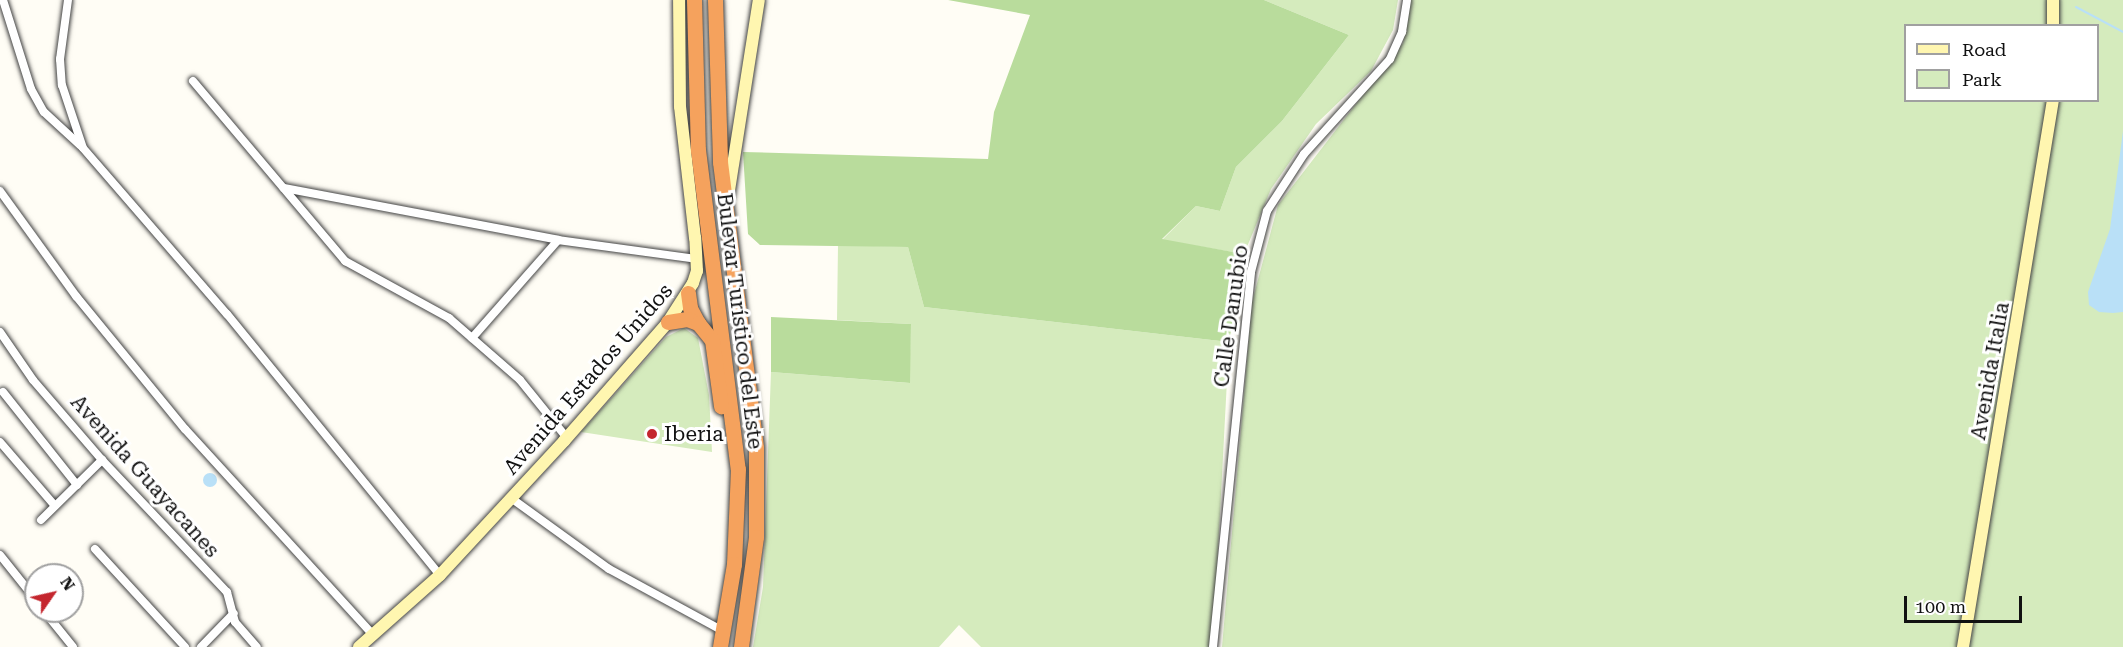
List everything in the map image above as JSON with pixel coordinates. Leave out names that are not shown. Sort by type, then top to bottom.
[{"type":"highway","name":"Bulevar Turístico del Este","points":[[694,0],[698,150],[738,470],[732,582],[722,639]]},
{"type":"highway","name":"Bulevar Turístico del Este","points":[[715,0],[715,106],[726,216],[756,448],[756,537],[741,647]]},
{"type":"highway","points":[[688,293],[690,308],[698,323],[712,340],[729,471],[727,548],[732,582]]},
{"type":"highway","points":[[668,322],[687,319],[698,323]]},
{"type":"street","points":[[3,0],[31,89],[44,112],[83,148],[226,314],[440,574]]},
{"type":"street","points":[[68,0],[60,59],[62,85],[83,148]]},
{"type":"street","name":"Avenida Estados Unidos","points":[[359,647],[440,574],[512,498],[668,322],[688,293],[697,271],[680,107],[679,0]]},
{"type":"street","points":[[726,216],[759,0]]},
{"type":"street","name":"Calle Danubio","points":[[1213,647],[1251,272],[1267,211],[1304,154],[1390,59],[1402,32],[1407,0]]},
{"type":"street","points":[[2053,0],[2053,24]]},
{"type":"street","points":[[193,81],[345,261],[449,318],[533,393],[567,438]]},
{"type":"street","name":"Avenida Italia","points":[[1963,647],[2053,102]]},
{"type":"street","points":[[283,188],[558,240],[696,259]]},
{"type":"street","points":[[0,191],[75,296],[185,429],[372,635]]},
{"type":"street","points":[[472,338],[558,240]]},
{"type":"street","name":"Avenida Guayacanes","points":[[0,332],[33,380],[102,460],[226,592],[235,622],[257,647]]},
{"type":"street","points":[[3,392],[77,484]]},
{"type":"street","points":[[0,442],[55,506]]},
{"type":"street","points":[[42,520],[102,460]]},
{"type":"street","points":[[512,498],[609,569],[722,639]]},
{"type":"street","points":[[95,549],[185,647]]},
{"type":"street","points":[[0,555],[24,585]]},
{"type":"street","points":[[201,647],[234,613]]},
{"type":"street","points":[[54,623],[73,647]]},
{"type":"green space","points":[[948,0],[1264,0],[1349,35],[1282,121],[1236,167],[1220,211],[1196,206],[1162,239],[1244,254],[1229,342],[924,307],[908,247],[760,245],[748,234],[743,152],[988,159],[994,112],[1030,15]]},
{"type":"green space","points":[[1264,0],[1398,0],[1393,30],[1371,71],[1316,124],[1271,189],[1244,254],[1162,240],[1196,206],[1220,211],[1236,167],[1282,121],[1349,35]]},
{"type":"green space","points":[[1410,0],[2123,0],[2123,647],[1222,647],[1252,302],[1278,205],[1403,43]]},
{"type":"green space","points":[[838,245],[908,247],[924,307],[1229,342],[1213,647],[981,647],[959,625],[939,647],[753,647],[763,587],[771,372],[909,383],[911,324],[837,320]]},
{"type":"green space","points":[[771,317],[911,324],[910,383],[771,372]]},
{"type":"green space","points":[[684,328],[698,338],[709,395],[712,452],[581,432],[666,337]]},
{"type":"water","points":[[2123,131],[2123,312],[2099,312],[2089,305],[2088,292],[2110,229]]},
{"type":"water","points":[[207,473],[213,473],[217,480],[213,487],[207,487],[203,483],[203,477]]},
{"type":"waterway","points":[[2076,7],[2123,32]]},
{"type":"place","name":"Iberia","points":[[652,434]]}]
